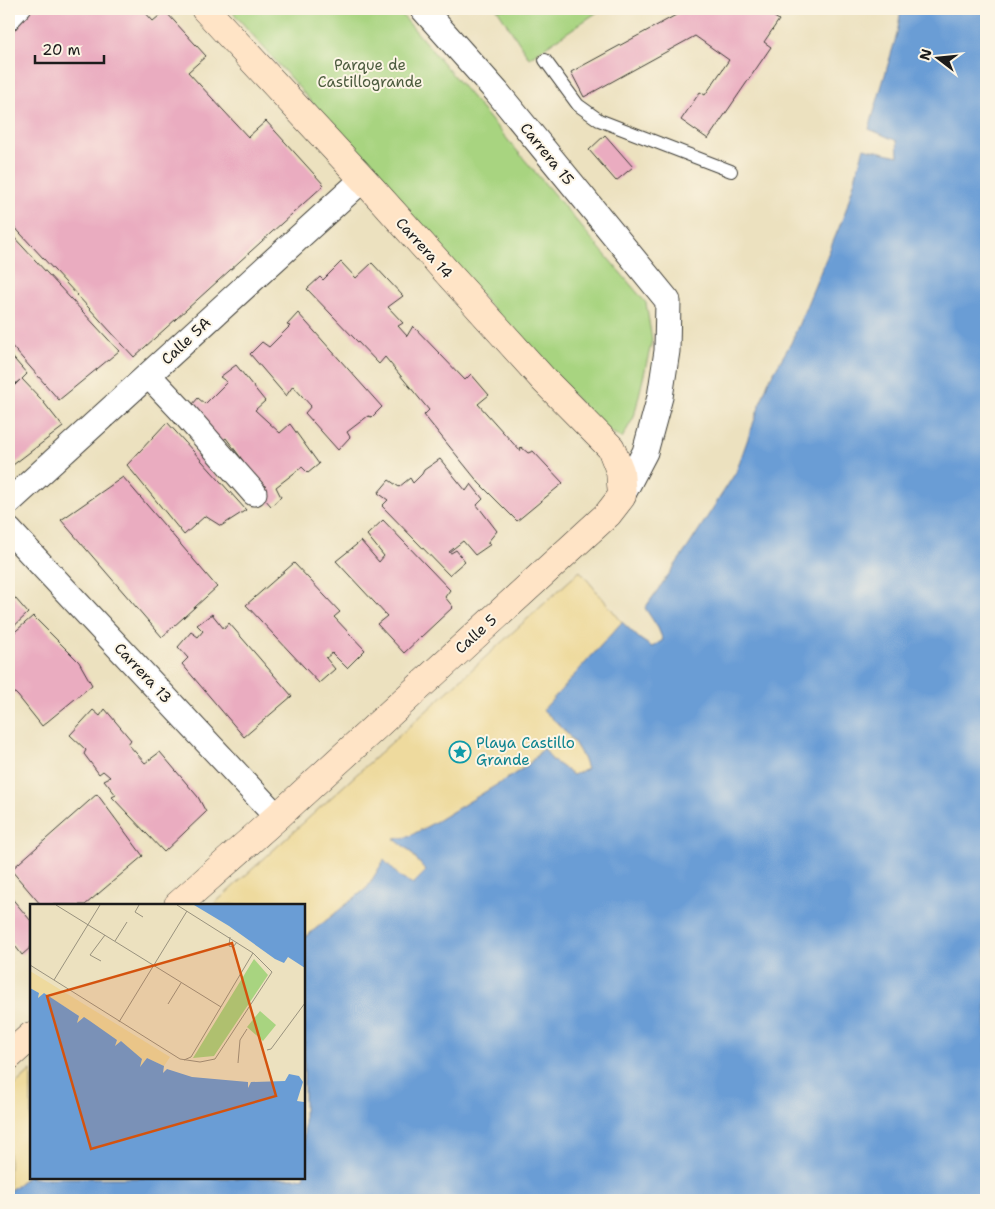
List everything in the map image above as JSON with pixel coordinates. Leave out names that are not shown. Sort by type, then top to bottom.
[{"type":"street","name":"Carrera 14","points":[[205,9],[363,179],[544,380],[611,448],[620,471],[622,496]]},
{"type":"street","name":"Carrera 15","points":[[423,9],[497,92],[668,301]]},
{"type":"street","name":"Calle 5A","points":[[9,502],[363,179]]},
{"type":"street","name":"Calle 5","points":[[179,904],[608,514],[622,496],[645,452],[660,397],[667,351],[668,301]]},
{"type":"street","points":[[148,376],[182,411],[254,493]]},
{"type":"street","name":"Carrera 13","points":[[9,530],[277,817]]},
{"type":"street","points":[[9,1056],[30,1037]]},
{"type":"lane","points":[[9,25],[24,9]]},
{"type":"lane","points":[[545,60],[578,105],[599,120],[731,171]]},
{"type":"green space","name":"Parque de Castillogrande","points":[[230,9],[397,9],[646,303],[652,340],[634,417],[622,438],[604,428],[505,323]]},
{"type":"green space","points":[[497,9],[602,9],[529,58]]},
{"type":"sand","name":"Playa Castillo Grande","points":[[580,571],[622,622],[544,710],[575,744],[587,769],[573,775],[552,760],[543,748],[528,765],[508,778],[408,837],[395,839],[409,850],[426,871],[413,884],[401,878],[384,861],[367,888],[305,937],[305,904],[214,904]]},
{"type":"sand","points":[[30,1072],[30,1175],[9,1191],[9,1091]]},
{"type":"water","points":[[901,9],[986,9],[986,1200],[9,1200],[9,1191],[30,1175],[30,1179],[305,1179],[305,937],[367,888],[384,860],[401,878],[413,884],[426,871],[409,850],[394,839],[408,837],[508,778],[528,765],[544,748],[552,760],[573,775],[587,769],[575,744],[543,710],[622,622],[640,639],[652,647],[663,640],[658,628],[645,608],[688,547],[736,472],[768,382],[791,343],[845,213],[864,148],[898,156],[897,141],[869,129],[897,34]]},
{"type":"building","points":[[30,9],[142,9],[153,21],[165,11],[206,56],[188,72],[248,137],[266,121],[324,185],[134,357],[9,221],[9,38]]},
{"type":"building","points":[[687,9],[762,9],[779,20],[764,42],[771,47],[708,139],[681,120],[700,92],[705,95],[729,60],[695,36],[584,97],[571,72]]},
{"type":"building","points":[[605,135],[633,167],[616,181],[589,150]]},
{"type":"building","points":[[11,234],[119,351],[59,400],[9,343],[9,237]]},
{"type":"building","points":[[341,262],[356,278],[372,263],[403,296],[388,307],[403,323],[398,326],[407,336],[413,326],[465,380],[471,374],[489,395],[478,404],[520,451],[521,447],[528,453],[533,451],[563,483],[517,521],[479,483],[424,415],[429,410],[385,357],[379,364],[307,289],[320,277],[323,280]]},
{"type":"building","points":[[298,313],[382,407],[372,417],[368,416],[347,432],[350,437],[338,450],[305,413],[311,406],[293,386],[286,396],[250,354],[262,342],[269,347],[290,326],[287,325]]},
{"type":"building","points":[[9,353],[27,374],[22,379],[63,427],[9,468],[9,391],[20,380],[9,389]]},
{"type":"building","points":[[236,365],[265,401],[255,410],[280,433],[290,424],[319,464],[308,473],[302,467],[276,487],[281,497],[271,506],[238,468],[244,462],[226,438],[216,446],[187,411],[198,398],[205,404],[227,382],[220,377]]},
{"type":"building","points":[[167,422],[246,510],[221,526],[205,516],[184,535],[127,465]]},
{"type":"building","points":[[440,459],[466,491],[471,484],[483,499],[477,505],[497,531],[487,543],[491,544],[475,555],[463,541],[449,552],[451,553],[456,550],[465,561],[449,575],[382,506],[388,500],[378,493],[389,480],[399,487],[410,478],[413,483],[424,470]]},
{"type":"building","points":[[123,477],[217,587],[162,637],[61,520]]},
{"type":"building","points":[[383,520],[450,590],[445,597],[453,607],[404,653],[377,624],[387,616],[336,561],[361,541],[379,562],[384,556],[367,535]]},
{"type":"building","points":[[294,563],[340,612],[334,617],[365,650],[347,668],[332,653],[326,658],[335,669],[319,683],[246,605]]},
{"type":"building","points":[[9,591],[28,613],[9,631]]},
{"type":"building","points":[[212,614],[224,629],[229,623],[292,696],[244,737],[182,664],[188,658],[178,647],[191,632],[198,637],[203,631],[197,625]]},
{"type":"building","points":[[33,616],[79,662],[92,685],[42,726],[18,696],[15,693],[11,694],[9,692],[9,637]]},
{"type":"building","points":[[105,709],[131,740],[128,744],[145,763],[160,752],[198,797],[206,812],[164,852],[112,797],[116,795],[104,780],[110,777],[103,771],[99,774],[84,754],[86,750],[70,735],[93,710],[100,716]]},
{"type":"building","points":[[97,794],[143,856],[86,904],[40,904],[11,870]]},
{"type":"building","points":[[9,895],[30,920],[30,948],[22,955],[9,938]]},
{"type":"place","name":"Playa Castillo Grande","points":[[460,752]]}]
